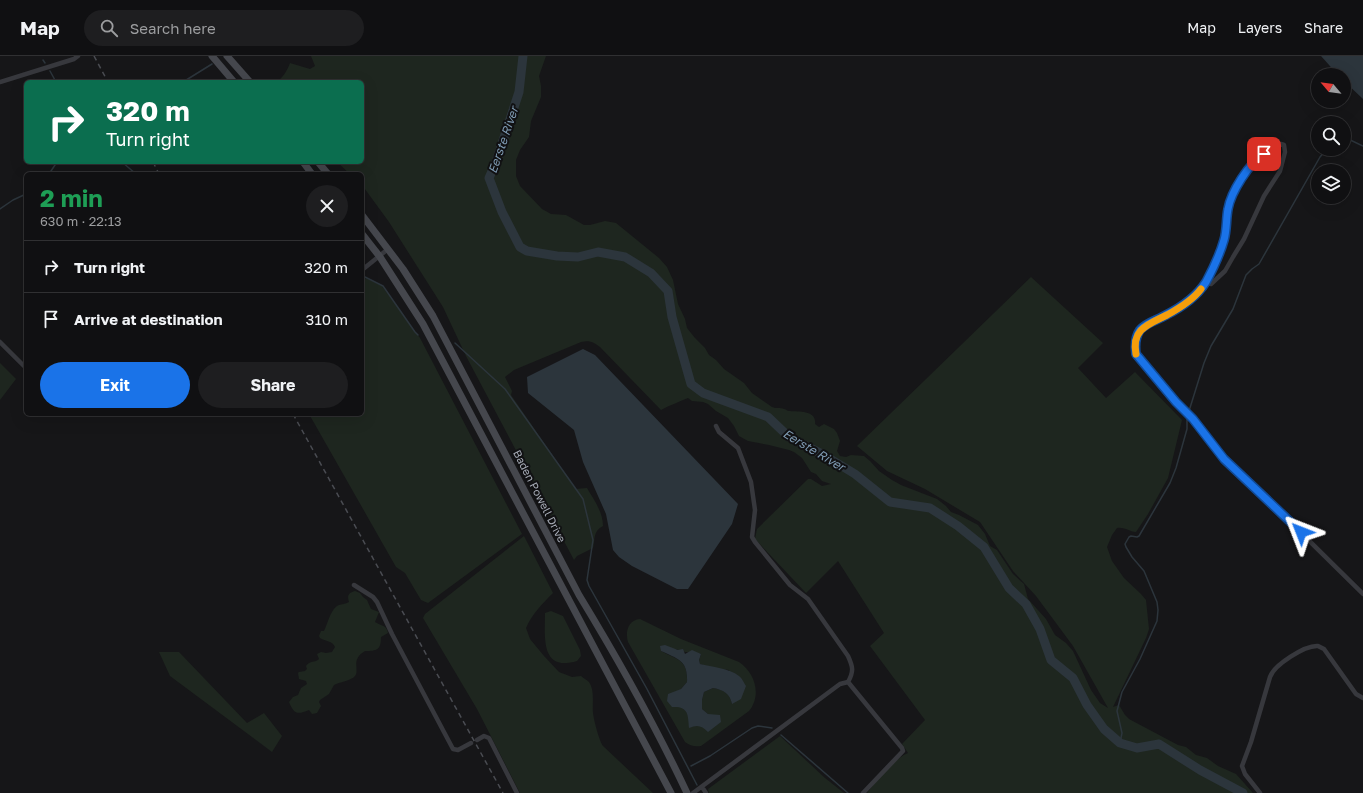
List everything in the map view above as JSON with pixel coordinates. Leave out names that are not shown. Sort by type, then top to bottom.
[{"type":"main road","points":[[212,56],[232,80]]},
{"type":"main road","points":[[227,56],[248,80]]},
{"type":"main road","points":[[304,164],[310,172]]},
{"type":"main road","points":[[320,164],[326,172]]},
{"type":"main road","name":"Baden Powell Drive","points":[[364,219],[420,294],[433,316],[529,496],[541,523],[579,595],[605,638],[668,753],[687,793]]},
{"type":"main road","name":"Baden Powell Drive","points":[[364,237],[380,257],[427,330],[671,793]]},
{"type":"street","points":[[0,82],[74,59],[78,56]]},
{"type":"street","points":[[1206,281],[1212,284],[1225,271],[1234,257],[1264,196],[1280,170],[1285,152],[1284,144],[1281,144],[1256,158],[1241,181],[1228,207],[1224,240],[1217,259],[1199,291],[1174,311],[1150,322],[1140,330],[1136,338],[1136,354],[1176,402],[1193,419],[1224,459],[1363,594]]},
{"type":"street","points":[[364,269],[388,249]]},
{"type":"street","points":[[0,342],[24,366]]},
{"type":"street","points":[[693,793],[840,684],[848,682],[852,675],[853,666],[848,656],[808,599],[790,585],[762,552],[752,537],[755,510],[751,482],[738,448],[719,432],[716,426]]},
{"type":"street","points":[[354,585],[373,597],[377,602],[392,634],[454,749],[458,750],[472,743]]},
{"type":"street","points":[[1260,793],[1245,774],[1242,766],[1273,670],[1284,661],[1306,648],[1318,646],[1324,649],[1354,690],[1363,698]]},
{"type":"street","points":[[848,682],[885,726],[903,751],[863,793]]},
{"type":"street","points":[[477,740],[484,736],[492,743],[517,793]]},
{"type":"street","points":[[702,787],[706,793]]},
{"type":"shaded area","points":[[311,56],[546,56],[539,76],[541,97],[531,121],[529,137],[520,150],[516,160],[516,176],[520,186],[542,209],[551,214],[566,215],[584,225],[605,221],[616,223],[659,258],[667,267],[673,280],[678,304],[685,319],[687,328],[705,348],[709,355],[724,369],[744,383],[752,393],[774,408],[810,414],[815,419],[815,424],[819,427],[824,424],[834,429],[837,433],[840,441],[837,451],[840,456],[864,456],[879,471],[892,480],[937,499],[951,512],[978,525],[985,534],[990,546],[997,550],[1013,574],[1024,584],[1028,599],[1046,619],[1055,635],[1066,643],[1073,651],[1091,690],[1100,703],[1108,708],[1073,646],[1036,596],[1013,571],[980,522],[925,489],[887,471],[857,446],[1031,277],[1103,343],[1078,368],[1106,398],[1135,372],[1182,420],[1168,478],[1148,514],[1136,532],[1123,528],[1117,528],[1107,547],[1112,561],[1124,578],[1146,600],[1149,629],[1113,707],[1119,705],[1129,719],[1178,745],[1186,747],[1196,755],[1207,758],[1218,766],[1236,774],[1253,793],[867,793],[896,760],[908,753],[902,744],[925,720],[870,646],[884,633],[838,561],[806,593],[755,539],[757,529],[808,479],[811,479],[822,486],[831,484],[822,481],[816,474],[811,472],[802,458],[794,452],[748,441],[739,436],[728,418],[708,404],[692,401],[688,398],[661,410],[600,347],[591,342],[581,342],[514,370],[505,377],[512,391],[511,395],[576,489],[587,488],[600,511],[603,526],[596,533],[593,548],[577,556],[574,560],[466,356],[443,307],[389,222],[364,188],[364,172],[348,172],[339,164],[364,164],[364,80],[279,80],[285,74],[290,63],[310,69],[315,66]]},
{"type":"shaded area","points":[[1321,56],[1363,56],[1363,99],[1351,88],[1351,68],[1332,68]]},
{"type":"shaded area","points":[[366,278],[382,286],[420,338],[522,534],[428,603],[421,600],[405,573],[396,567],[310,416],[364,416],[364,280]]},
{"type":"shaded area","points":[[583,349],[595,355],[738,504],[732,524],[688,589],[677,589],[632,566],[619,557],[613,550],[606,514],[583,462],[574,430],[528,393],[527,377]]},
{"type":"shaded area","points":[[0,363],[16,379],[0,400]]},
{"type":"shaded area","points":[[524,536],[553,593],[538,609],[528,623],[526,628],[530,639],[559,672],[572,677],[581,676],[589,682],[593,693],[594,721],[601,743],[653,793],[520,793],[477,709],[423,618],[425,614]]},
{"type":"shaded area","points":[[355,591],[360,593],[367,600],[371,609],[379,612],[375,622],[385,627],[388,633],[381,637],[378,649],[373,651],[365,651],[360,654],[356,664],[357,670],[355,676],[334,685],[329,694],[320,700],[319,702],[321,706],[317,713],[312,714],[309,710],[302,713],[296,712],[289,702],[293,697],[298,695],[301,688],[307,684],[306,681],[299,679],[298,673],[305,671],[308,664],[319,659],[317,654],[321,652],[332,652],[335,647],[334,645],[331,642],[320,638],[319,636],[321,631],[324,631],[333,610],[339,605],[349,602],[349,595]]},
{"type":"shaded area","points":[[551,611],[563,616],[580,650],[581,656],[577,661],[565,663],[556,662],[547,650],[545,642],[545,613]]},
{"type":"shaded area","points":[[640,619],[681,639],[739,662],[749,672],[755,685],[755,698],[749,711],[701,746],[693,746],[685,742],[628,642],[628,627],[636,620]],"holes":[[[676,649],[679,651],[701,654],[699,660],[700,664],[713,668],[729,670],[732,704],[730,697],[723,691],[713,688],[704,692],[702,709],[708,714],[702,726],[695,725],[689,718],[686,711],[680,706],[681,689],[687,682],[686,669],[684,665],[677,659],[661,651]]]},
{"type":"shaded area","points":[[665,645],[678,650],[683,649],[685,654],[692,650],[701,654],[699,660],[700,664],[725,669],[735,673],[741,678],[746,686],[741,699],[732,704],[728,695],[720,690],[713,688],[704,692],[702,709],[708,714],[720,715],[721,722],[708,732],[700,726],[689,728],[686,712],[681,708],[672,707],[667,701],[668,694],[681,689],[687,682],[687,675],[686,669],[681,661],[661,651],[660,646]]},
{"type":"shaded area","points":[[159,652],[179,652],[247,723],[264,713],[282,736],[272,752],[170,676]]},
{"type":"shaded area","points":[[780,736],[825,778],[844,793],[709,793],[708,789]]},
{"type":"waterway","name":"Eerste River","points":[[523,56],[519,92],[496,162],[489,178],[502,212],[520,247],[527,251],[557,256],[578,257],[598,252],[625,257],[651,273],[668,291],[672,317],[691,384],[703,393],[768,417],[789,437],[822,454],[855,474],[890,502],[930,508],[958,526],[984,547],[1009,588],[1026,604],[1040,629],[1051,660],[1073,678],[1087,705],[1104,729],[1120,743],[1137,748],[1159,744],[1200,770],[1243,793]]},
{"type":"waterway","points":[[186,80],[212,64]]},
{"type":"waterway","points":[[50,71],[55,80]]},
{"type":"waterway","points":[[1351,140],[1363,146]]},
{"type":"waterway","points":[[1189,411],[1211,346],[1233,309],[1246,275],[1259,264],[1321,156]]},
{"type":"waterway","points":[[50,172],[56,164]]},
{"type":"waterway","points":[[124,164],[134,172]]},
{"type":"waterway","points":[[0,209],[24,195]]},
{"type":"waterway","points":[[365,277],[383,286],[418,335]]},
{"type":"waterway","points":[[455,343],[505,389],[583,499],[593,540],[587,580],[589,586],[647,689],[697,785]]},
{"type":"waterway","points":[[1120,743],[1122,733],[1117,711],[1122,692],[1140,659],[1157,621],[1158,610],[1157,602],[1144,571],[1132,557],[1125,544],[1129,537],[1139,536],[1170,483],[1176,468],[1187,429],[1187,417]]},
{"type":"waterway","points":[[691,766],[710,756],[752,728],[758,726],[772,728]]},
{"type":"waterway","points":[[781,735],[848,793]]},
{"type":"railway","points":[[94,56],[107,80]]},
{"type":"railway","points":[[154,164],[158,172]]},
{"type":"railway","points":[[294,416],[503,793]]},
{"type":"slow traffic","points":[[1136,354],[1136,338],[1140,330],[1150,322],[1166,316],[1174,311],[1192,298],[1201,289]]},
{"type":"route","points":[[1264,154],[1256,158],[1232,197],[1228,207],[1224,240],[1217,259],[1206,281],[1192,298],[1166,316],[1150,322],[1140,330],[1136,338],[1135,346],[1136,354],[1176,402],[1193,419],[1224,459],[1301,532]]}]
